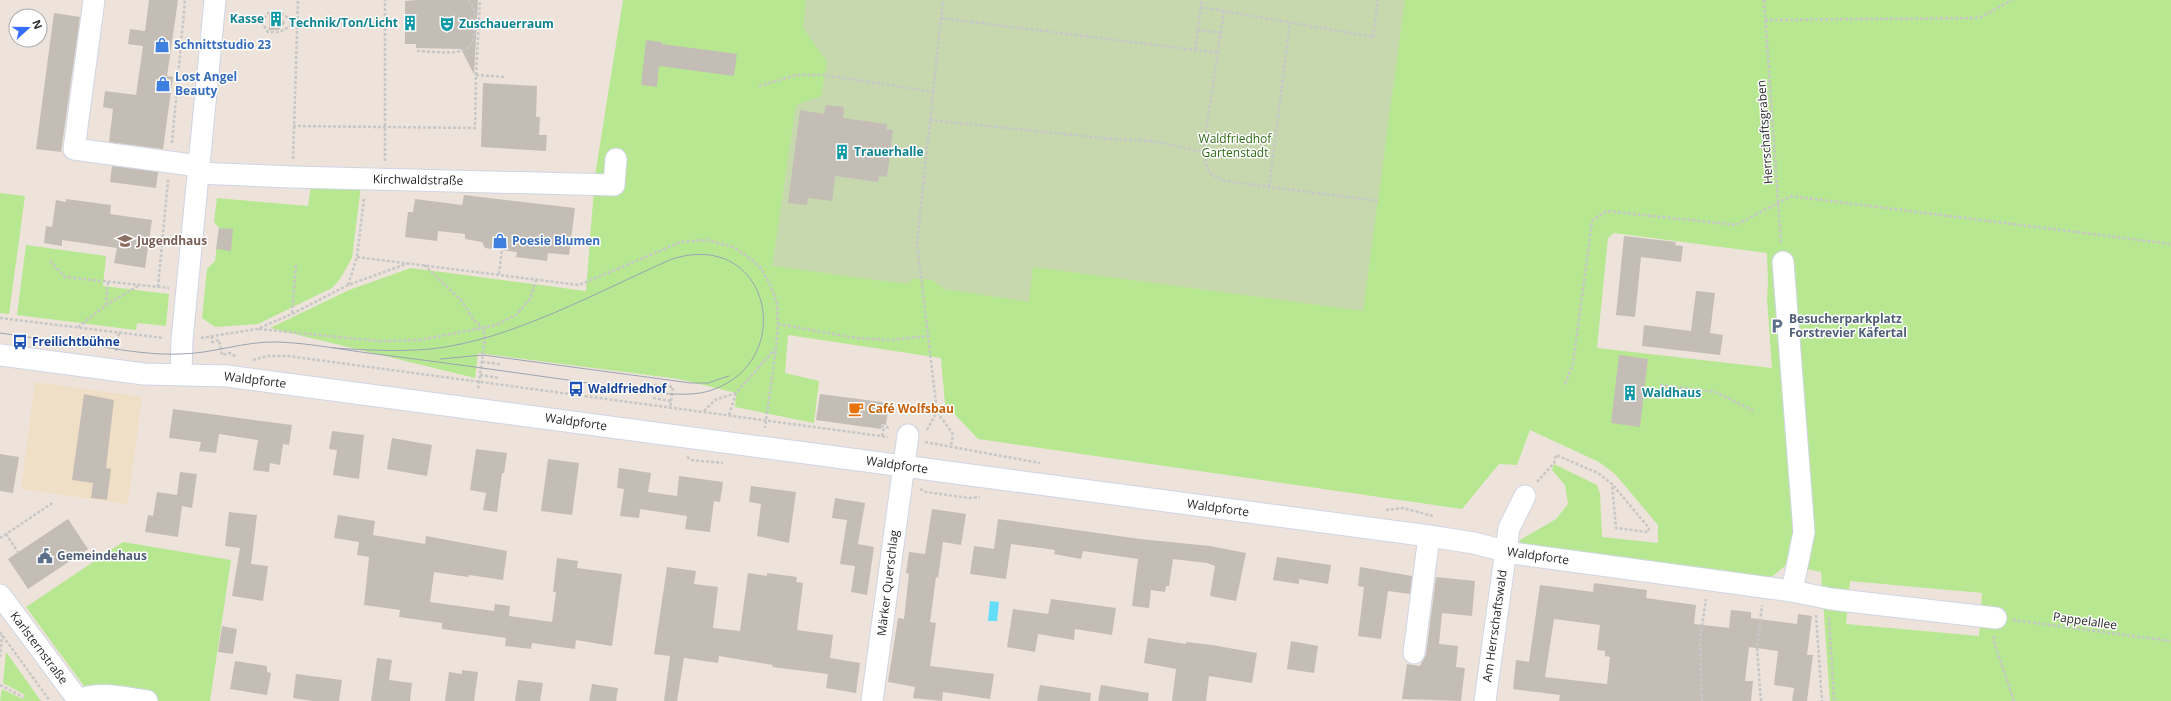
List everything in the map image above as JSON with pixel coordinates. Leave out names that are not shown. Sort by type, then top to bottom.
[{"type":"street","name":"Kirchwaldstraße","points":[[94,0],[74,150],[199,169],[292,177],[614,184],[616,159]]},
{"type":"street","points":[[181,374],[182,340],[215,0]]},
{"type":"street","points":[[1783,262],[1804,532],[1792,592]]},
{"type":"street","name":"Waldpforte","points":[[0,355],[144,374],[227,376],[476,408],[1429,536],[1474,543],[1505,552],[1792,592],[1823,598],[1996,618]]},
{"type":"street","name":"Märker Querschlag","points":[[872,701],[912,467],[913,438]]},
{"type":"street","name":"Am Herrschaftswald","points":[[1484,701],[1509,528],[1525,496]]},
{"type":"street","points":[[1414,653],[1429,536]]},
{"type":"street","name":"Karlsternstraße","points":[[0,595],[78,700]]},
{"type":"street","points":[[78,700],[90,695],[101,695],[147,701]]},
{"type":"path","points":[[292,177],[296,23],[298,0]]},
{"type":"path","points":[[348,286],[357,257],[376,179],[386,127],[386,0]]},
{"type":"path","points":[[417,51],[462,52],[470,48],[474,40],[475,12],[471,2],[468,0]]},
{"type":"path","points":[[294,126],[475,128],[480,0]]},
{"type":"path","points":[[943,0],[917,243],[937,412],[953,434],[951,446]]},
{"type":"path","points":[[1195,49],[1202,0]]},
{"type":"path","points":[[1201,7],[1373,38],[1378,0]]},
{"type":"path","name":"Herrschaftsgraben","points":[[1764,0],[1783,262]]},
{"type":"path","points":[[1765,20],[1979,18],[2012,0]]},
{"type":"path","points":[[1224,11],[1203,152],[1209,173],[1224,181],[1378,201]]},
{"type":"path","points":[[261,22],[269,12],[281,13],[296,23]]},
{"type":"path","points":[[942,18],[1218,53]]},
{"type":"path","points":[[213,20],[261,22]]},
{"type":"path","points":[[261,22],[268,32],[280,32],[296,23],[386,23]]},
{"type":"path","points":[[1269,186],[1290,23]]},
{"type":"path","points":[[1198,30],[1221,33]]},
{"type":"path","points":[[759,86],[797,75],[825,75],[934,92]]},
{"type":"path","points":[[476,76],[506,76]]},
{"type":"path","points":[[930,120],[1112,139],[1153,141],[1203,152]]},
{"type":"path","points":[[1565,384],[1573,364],[1592,221],[1606,211],[1736,225],[1791,196],[2171,244]]},
{"type":"path","points":[[357,257],[499,274],[536,280],[579,284],[681,242],[693,240],[714,241],[740,251],[760,267],[774,294],[778,324],[763,447]]},
{"type":"path","points":[[499,274],[502,250]]},
{"type":"path","points":[[50,261],[65,277],[187,290]]},
{"type":"path","points":[[0,318],[182,340],[212,336],[257,329],[292,314],[348,286],[410,263]]},
{"type":"path","points":[[292,314],[296,264]]},
{"type":"path","points":[[424,265],[462,300],[474,320],[483,328],[485,338],[476,408]]},
{"type":"path","points":[[257,329],[379,341],[419,340],[496,325],[516,315],[530,299],[536,280]]},
{"type":"path","points":[[106,305],[108,281]]},
{"type":"path","points":[[78,327],[106,305],[138,285]]},
{"type":"path","points":[[778,324],[856,338],[889,340],[929,336]]},
{"type":"path","points":[[212,336],[212,342],[219,340],[222,355],[230,353],[241,359]]},
{"type":"path","points":[[97,339],[118,341]]},
{"type":"path","points":[[729,415],[736,393],[776,348]]},
{"type":"path","points":[[227,376],[246,362],[267,356],[288,356],[670,409],[729,415],[882,436],[913,438],[1012,459],[1044,464]]},
{"type":"path","points":[[482,362],[500,364]]},
{"type":"path","points":[[480,375],[499,378]]},
{"type":"path","points":[[654,384],[673,387],[670,409]]},
{"type":"path","points":[[1660,385],[1715,392],[1754,411]]},
{"type":"path","points":[[704,412],[715,400],[736,393]]},
{"type":"path","points":[[653,398],[671,401]]},
{"type":"path","points":[[913,438],[926,431],[937,412]]},
{"type":"path","points":[[881,426],[884,427],[882,436]]},
{"type":"path","points":[[912,467],[913,438]]},
{"type":"path","points":[[1525,496],[1554,463],[1556,455],[1598,473],[1612,484],[1649,528],[1648,532],[1616,528],[1612,484]]},
{"type":"path","points":[[0,538],[54,502]]},
{"type":"path","points":[[1382,510],[1402,508],[1438,517]]},
{"type":"path","points":[[6,534],[18,552]]},
{"type":"path","points":[[1702,701],[1700,640],[1708,580]]},
{"type":"path","points":[[1761,701],[1757,648],[1764,588]]},
{"type":"path","points":[[1822,701],[1823,598]]},
{"type":"path","points":[[1823,598],[1829,621],[1834,701]]},
{"type":"path","points":[[1996,618],[1994,642],[2014,701]]},
{"type":"path","name":"Pappelallee","points":[[1996,618],[2171,641]]},
{"type":"path","points":[[0,632],[50,701]]},
{"type":"path","points":[[0,657],[2,635]]},
{"type":"path","points":[[0,685],[23,697]]},
{"type":"shaded area","points":[[35,382],[142,397],[128,504],[21,489]]},
{"type":"green space","points":[[623,0],[2171,0],[2171,701],[1830,701],[1821,572],[1786,565],[1767,581],[1519,545],[1520,540],[1556,519],[1568,504],[1565,485],[1552,470],[1554,464],[1597,485],[1600,494],[1602,537],[1658,543],[1658,525],[1615,474],[1599,462],[1530,430],[1517,465],[1499,464],[1462,509],[978,439],[945,404],[941,358],[788,335],[785,373],[819,381],[814,423],[735,407],[736,393],[679,379],[478,353],[475,378],[270,328],[349,290],[411,268],[586,291],[595,176]],"holes":[[[1614,233],[1767,253],[1767,299],[1772,368],[1597,348],[1608,238]],[[1850,581],[1982,593],[1979,636],[1846,624]]]},
{"type":"green space","name":"Waldfriedhof Gartenstadt","points":[[806,0],[1405,0],[1363,311],[1033,267],[1029,302],[944,289],[932,280],[913,279],[907,284],[772,266],[796,105],[821,96],[827,62],[803,28]]},
{"type":"green space","points":[[311,185],[361,186],[352,258],[340,279],[332,288],[258,324],[215,327],[202,318],[207,269],[215,261],[219,228],[214,222],[217,198],[308,206]]},
{"type":"green space","points":[[0,193],[25,196],[9,314],[0,313]]},
{"type":"green space","points":[[26,245],[106,256],[103,286],[169,294],[166,326],[137,323],[136,330],[17,315]]},
{"type":"green space","points":[[123,542],[231,560],[210,701],[95,701],[26,607]]},
{"type":"green space","points":[[6,652],[41,701],[0,701],[2,689],[23,699],[25,695],[3,683]]},
{"type":"water","points":[[990,601],[999,602],[997,621],[988,621]]},
{"type":"building","points":[[149,0],[178,0],[167,76],[173,77],[163,149],[109,142],[113,109],[103,107],[105,91],[136,95],[143,46],[128,44],[130,29],[145,31]]},
{"type":"building","name":"Zuschauerraum","points":[[478,0],[474,74],[461,49],[416,48],[416,44],[405,44],[405,1]]},
{"type":"building","points":[[54,13],[80,17],[61,152],[36,149]]},
{"type":"building","name":"Kasse","points":[[269,14],[279,15],[285,23],[279,30],[269,30]]},
{"type":"building","points":[[646,40],[662,42],[662,44],[737,54],[734,76],[659,66],[657,87],[641,85]]},
{"type":"building","points":[[483,83],[537,86],[536,117],[540,117],[539,135],[547,135],[546,151],[481,147]]},
{"type":"building","name":"Trauerhalle","points":[[826,105],[844,107],[843,118],[887,124],[886,129],[893,130],[887,177],[879,176],[878,182],[835,176],[832,201],[808,198],[807,205],[788,203],[800,110],[824,114]]},
{"type":"building","points":[[112,166],[158,172],[156,188],[110,182]]},
{"type":"building","points":[[464,195],[575,208],[569,255],[548,253],[547,261],[516,257],[517,252],[485,248],[482,242],[465,239],[465,234],[438,231],[437,241],[405,237],[408,212],[413,212],[415,199],[462,205]]},
{"type":"building","points":[[66,199],[111,205],[110,214],[152,220],[145,268],[114,263],[117,248],[62,240],[62,246],[44,243],[46,226],[52,227],[56,200],[66,202]]},
{"type":"building","points":[[219,228],[233,229],[231,251],[216,249]]},
{"type":"building","points":[[1624,236],[1676,242],[1675,245],[1683,246],[1681,262],[1641,257],[1635,317],[1616,315]]},
{"type":"building","points":[[1696,291],[1715,293],[1710,333],[1723,335],[1720,355],[1642,346],[1644,325],[1691,331]]},
{"type":"building","name":"Waldhaus","points":[[1619,355],[1648,359],[1640,427],[1611,423]]},
{"type":"building","points":[[84,394],[114,400],[106,468],[111,469],[107,500],[91,498],[93,483],[72,480]]},
{"type":"building","name":"Café Wolfsbau","points":[[820,394],[889,403],[886,425],[881,424],[881,429],[816,420]]},
{"type":"building","points":[[173,409],[292,425],[289,445],[283,444],[280,465],[270,463],[269,472],[253,470],[258,440],[219,434],[216,453],[199,451],[201,442],[169,438]]},
{"type":"building","points":[[332,431],[364,435],[359,479],[333,475],[337,450],[329,449]]},
{"type":"building","points":[[392,438],[432,445],[427,476],[387,469]]},
{"type":"building","points":[[476,449],[507,453],[504,473],[502,473],[497,512],[483,510],[486,493],[470,490]]},
{"type":"building","points":[[0,454],[19,457],[13,493],[0,491]]},
{"type":"building","points":[[548,459],[579,463],[572,515],[541,511]]},
{"type":"building","points":[[619,468],[651,473],[648,492],[677,496],[679,476],[723,482],[720,502],[714,501],[710,532],[685,529],[687,516],[640,509],[639,518],[620,516],[624,489],[617,488]]},
{"type":"building","points":[[180,472],[197,474],[192,508],[182,506],[178,537],[145,532],[148,515],[153,516],[157,492],[177,495]]},
{"type":"building","points":[[751,486],[796,492],[789,543],[757,536],[761,504],[749,502]]},
{"type":"building","points":[[835,498],[865,503],[858,544],[874,547],[867,595],[851,592],[855,566],[840,564],[847,520],[832,518]]},
{"type":"building","points":[[932,509],[966,514],[961,545],[943,542],[938,578],[936,577],[930,622],[936,623],[930,666],[994,674],[990,699],[943,692],[942,701],[913,698],[915,687],[888,682],[898,618],[904,619],[909,574],[906,573],[909,552],[925,554]]},
{"type":"building","points":[[229,512],[257,515],[251,564],[268,566],[263,601],[232,596],[240,548],[225,546]]},
{"type":"building","points":[[338,515],[375,521],[373,535],[425,544],[426,536],[507,551],[503,580],[434,572],[430,602],[494,611],[495,604],[510,606],[509,616],[552,622],[556,592],[553,592],[557,558],[578,561],[577,568],[622,574],[612,646],[576,640],[575,649],[532,643],[531,649],[505,646],[506,638],[442,629],[442,623],[399,617],[400,610],[364,605],[369,557],[357,555],[359,542],[334,538]]},
{"type":"building","name":"Gemeindehaus","points":[[68,519],[88,549],[28,589],[8,559]]},
{"type":"building","points":[[998,519],[1140,539],[1210,546],[1246,553],[1236,601],[1210,596],[1215,566],[1207,563],[1173,559],[1169,586],[1166,586],[1165,592],[1151,590],[1149,608],[1132,606],[1138,559],[1083,551],[1081,559],[1054,554],[1055,550],[1011,544],[1006,579],[970,574],[974,546],[994,549]]},
{"type":"building","points":[[1277,557],[1331,565],[1328,584],[1299,579],[1299,584],[1273,580]]},
{"type":"building","points":[[667,567],[696,571],[694,584],[718,587],[713,628],[740,631],[748,573],[767,576],[767,573],[797,577],[796,582],[803,583],[797,630],[833,635],[830,658],[860,663],[856,693],[826,688],[828,674],[772,667],[773,665],[719,656],[718,663],[684,658],[677,701],[664,701],[670,656],[654,654]]},
{"type":"building","points":[[1360,567],[1412,576],[1410,594],[1388,591],[1381,639],[1358,636],[1364,587],[1358,586]]},
{"type":"building","points":[[1436,577],[1475,581],[1472,616],[1442,613],[1439,644],[1458,646],[1456,667],[1465,668],[1461,701],[1402,699],[1407,664],[1420,666],[1426,655]]},
{"type":"building","points":[[1594,583],[1647,590],[1646,598],[1696,605],[1694,624],[1729,628],[1731,610],[1751,612],[1751,618],[1797,624],[1798,614],[1812,616],[1807,655],[1813,655],[1807,701],[1792,701],[1794,688],[1774,685],[1778,651],[1749,647],[1745,681],[1753,681],[1751,701],[1559,701],[1560,695],[1513,689],[1516,660],[1529,662],[1540,585],[1593,592]],"holes":[[[1554,619],[1600,625],[1597,650],[1605,651],[1605,656],[1610,657],[1607,684],[1545,677]]]},
{"type":"building","points":[[1051,599],[1116,608],[1112,635],[1075,629],[1074,640],[1038,634],[1035,652],[1007,647],[1013,609],[1048,614]]},
{"type":"building","points":[[222,626],[237,629],[233,654],[218,652]]},
{"type":"building","points":[[1148,638],[1186,644],[1186,642],[1212,645],[1257,653],[1252,683],[1209,676],[1206,701],[1172,701],[1176,669],[1144,663]]},
{"type":"building","points":[[1291,641],[1318,646],[1314,673],[1287,669]]},
{"type":"building","points":[[377,658],[392,660],[389,680],[412,683],[410,701],[371,701]]},
{"type":"building","points":[[235,661],[267,666],[267,672],[271,673],[267,695],[230,689]]},
{"type":"building","points":[[462,670],[478,672],[474,701],[445,701],[449,672],[462,674]]},
{"type":"building","points":[[296,674],[342,680],[339,701],[313,701],[293,698]]},
{"type":"building","points":[[518,680],[543,683],[540,701],[515,701]]},
{"type":"building","points":[[592,684],[618,688],[616,701],[589,701]]},
{"type":"building","points":[[1040,685],[1091,693],[1090,701],[1037,701]]},
{"type":"building","points":[[1101,685],[1149,693],[1148,701],[1098,701]]},
{"type":"tram line","points":[[0,333],[160,354],[204,352],[265,342],[314,345],[351,351],[568,380],[640,391],[695,394],[709,391],[737,376],[755,354],[763,329],[761,303],[751,280],[732,263],[706,255],[672,259],[554,313],[492,336],[462,344],[431,349],[406,350],[333,348]]},
{"type":"tram line","points":[[440,359],[483,355],[691,383],[708,383],[729,376]]},
{"type":"place","name":"Kasse","points":[[276,19]]},
{"type":"place","name":"Technik/Ton/Licht","points":[[410,23]]},
{"type":"place","name":"Zuschauerraum","points":[[447,24]]},
{"type":"place","name":"Schnittstudio 23","points":[[162,45]]},
{"type":"place","name":"Lost Angel Beauty","points":[[163,84]]},
{"type":"place","name":"Trauerhalle","points":[[842,152]]},
{"type":"place","name":"Jugendhaus","points":[[125,241]]},
{"type":"place","name":"Poesie Blumen","points":[[500,241]]},
{"type":"place","name":"Besucherparkplatz Forstrevier Käfertal","points":[[1777,326]]},
{"type":"place","name":"Freilichtbühne","points":[[20,342]]},
{"type":"place","name":"Waldfriedhof","points":[[576,389]]},
{"type":"place","name":"Waldhaus","points":[[1630,393]]},
{"type":"place","name":"Café Wolfsbau","points":[[856,409]]},
{"type":"place","name":"Gemeindehaus","points":[[45,556]]}]
